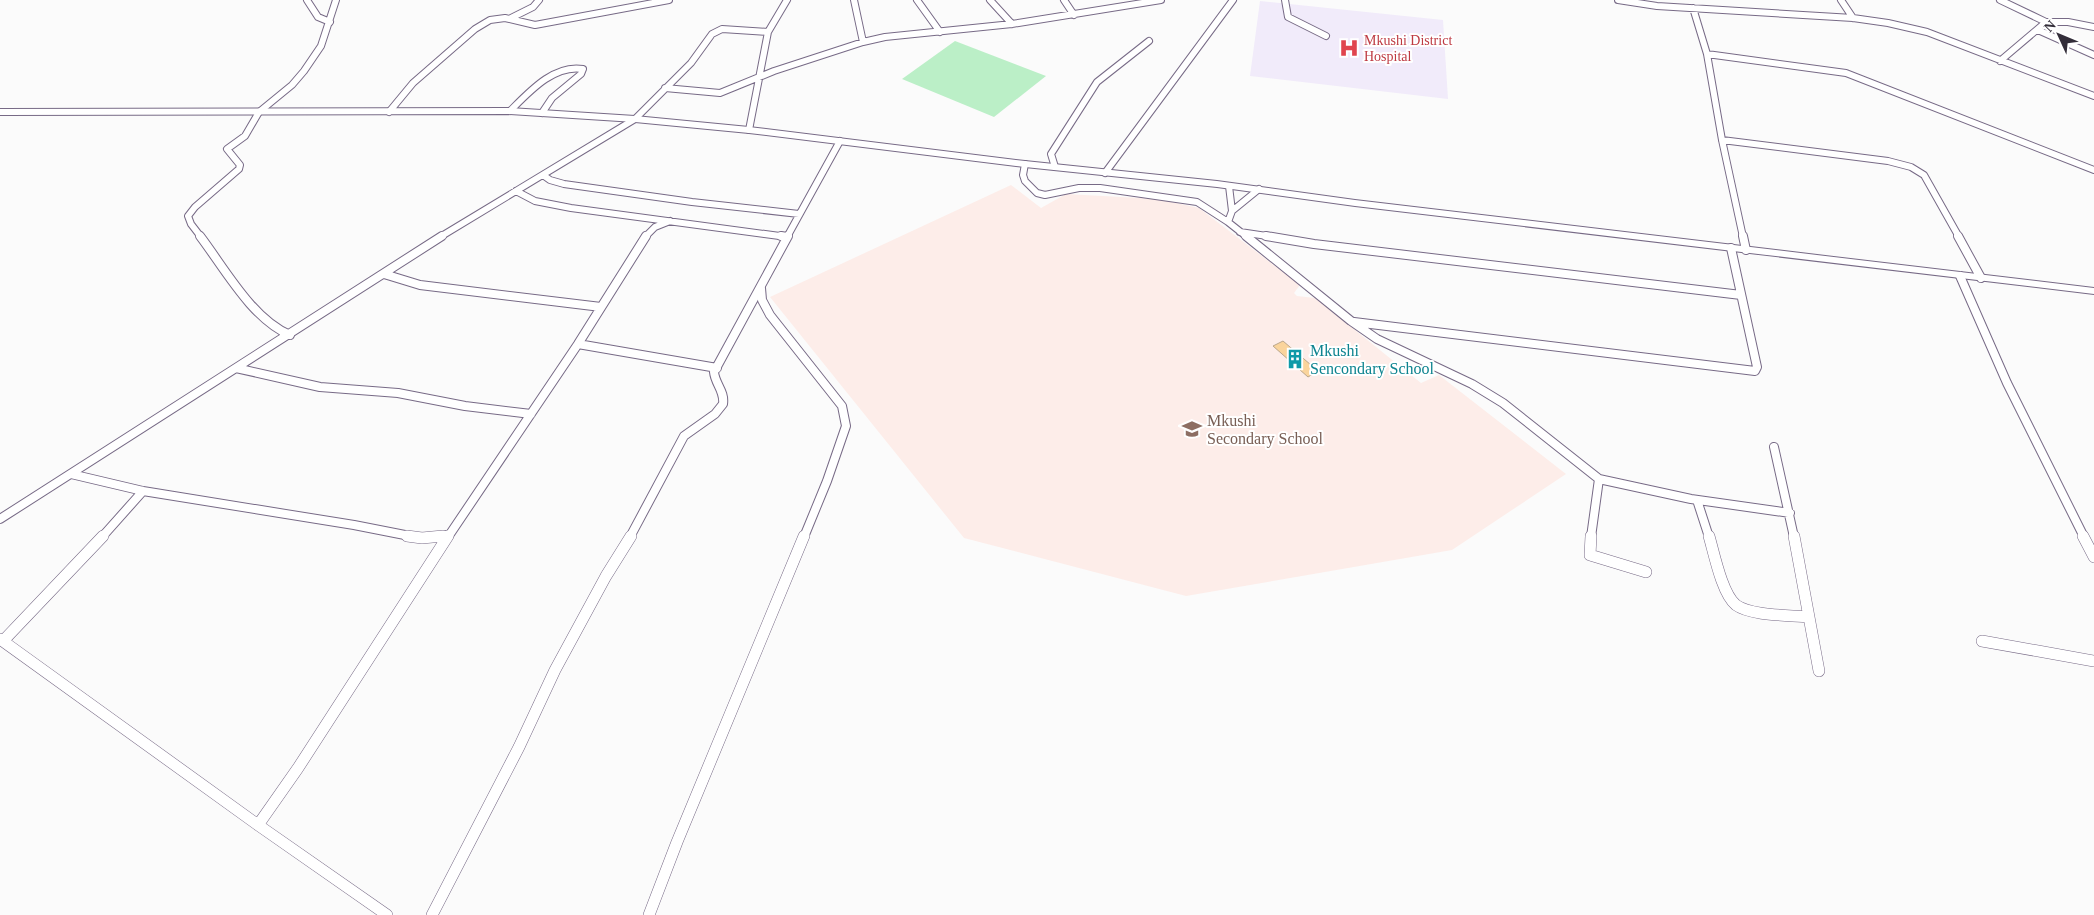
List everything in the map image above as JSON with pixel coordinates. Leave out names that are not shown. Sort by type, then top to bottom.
[{"type":"street","points":[[307,0],[318,17],[330,22]]},
{"type":"street","points":[[290,335],[276,328],[258,314],[189,220],[190,212],[239,169],[240,165],[227,149],[249,130],[259,112],[282,94],[304,72],[321,46],[336,0]]},
{"type":"street","points":[[511,18],[533,7],[539,0]]},
{"type":"street","points":[[389,112],[413,83],[475,29],[494,18],[511,18],[535,25],[666,0]]},
{"type":"street","points":[[749,130],[768,32],[787,0]]},
{"type":"street","points":[[854,0],[863,42]]},
{"type":"street","points":[[917,0],[940,32]]},
{"type":"street","points":[[990,0],[1012,24]]},
{"type":"street","points":[[1064,0],[1074,15]]},
{"type":"street","points":[[664,88],[720,92],[863,42],[1012,24],[1161,0]]},
{"type":"street","points":[[1105,173],[1233,0]]},
{"type":"street","points":[[1285,0],[1288,17],[1326,36]]},
{"type":"street","points":[[1618,0],[1692,8],[1853,18],[1910,27],[2094,96]]},
{"type":"street","points":[[1841,0],[1853,18]]},
{"type":"street","points":[[2000,0],[2046,22],[2062,22],[2094,27]]},
{"type":"street","points":[[1692,8],[1707,54],[1722,140],[1746,250]]},
{"type":"street","points":[[2000,61],[2046,22]]},
{"type":"street","points":[[0,519],[516,191],[635,120],[664,88],[691,63],[712,34],[722,29],[768,32]]},
{"type":"street","points":[[2038,30],[2094,55]]},
{"type":"street","points":[[1054,167],[1051,154],[1097,82],[1149,41]]},
{"type":"street","points":[[1707,54],[1846,73],[2094,170]]},
{"type":"street","points":[[510,111],[549,77],[574,68],[583,70],[581,74],[552,98],[542,113]]},
{"type":"street","points":[[0,112],[510,111],[635,120],[749,130],[1025,164],[1229,186],[1355,203],[2094,291]]},
{"type":"street","points":[[1722,140],[1888,161],[1911,167],[1924,175],[1981,278]]},
{"type":"street","points":[[432,915],[519,747],[555,670],[606,576],[642,517],[684,436],[693,427],[720,411],[724,404],[724,397],[714,381],[714,372],[840,141]]},
{"type":"street","points":[[1025,164],[1022,175],[1025,181],[1037,193],[1046,195],[1079,188],[1100,188],[1193,201],[1228,222],[1351,321],[1377,338],[1472,384],[1502,403],[1599,479],[1697,500],[1790,513]]},
{"type":"street","points":[[543,175],[550,180],[564,184],[692,202],[799,214]]},
{"type":"street","points":[[1228,222],[1232,211],[1229,186]]},
{"type":"street","points":[[1232,211],[1259,190]]},
{"type":"street","points":[[516,191],[528,198],[547,203],[786,237]]},
{"type":"street","points":[[258,825],[298,768],[449,535],[578,344],[647,235],[655,227],[670,221]]},
{"type":"street","points":[[1240,232],[1314,244],[1741,295]]},
{"type":"street","points":[[1351,321],[1755,371],[1757,367],[1731,248]]},
{"type":"street","points":[[384,274],[408,283],[500,294],[554,304],[601,307]]},
{"type":"street","points":[[1960,276],[2010,388],[2094,557]]},
{"type":"street","points":[[650,915],[677,842],[823,490],[846,426],[842,406],[770,315],[762,300],[761,287]]},
{"type":"street","points":[[578,344],[717,368]]},
{"type":"street","points":[[236,368],[320,387],[398,393],[465,406],[531,414]]},
{"type":"street","points":[[1774,447],[1790,513],[1819,671]]},
{"type":"street","points":[[71,474],[143,490],[403,535],[422,538],[449,535]]},
{"type":"street","points":[[1599,479],[1590,555],[1646,572]]},
{"type":"street","points":[[143,490],[81,560],[2,640],[258,825],[387,915]]},
{"type":"street","points":[[1697,500],[1728,595],[1736,605],[1740,608],[1809,617]]},
{"type":"street","points":[[1982,641],[2094,661]]},
{"type":"shaded area","name":"Mkushi District Hospital","points":[[1260,1],[1443,20],[1448,99],[1250,76]]},
{"type":"shaded area","name":"Mkushi Secondary School","points":[[1011,185],[1041,208],[1066,194],[1158,199],[1199,208],[1300,285],[1294,293],[1297,296],[1315,298],[1421,383],[1439,375],[1566,474],[1452,550],[1186,596],[964,538],[770,297]]},
{"type":"green space","points":[[955,41],[1046,76],[994,117],[902,79]]},
{"type":"building","name":"Mkushi Sencondary School","points":[[1283,341],[1318,371],[1308,377],[1273,346]]},
{"type":"place","name":"Mkushi District Hospital","points":[[1349,48]]},
{"type":"place","name":"Mkushi Sencondary School","points":[[1295,359]]},
{"type":"place","name":"Mkushi Secondary School","points":[[1192,429]]}]
